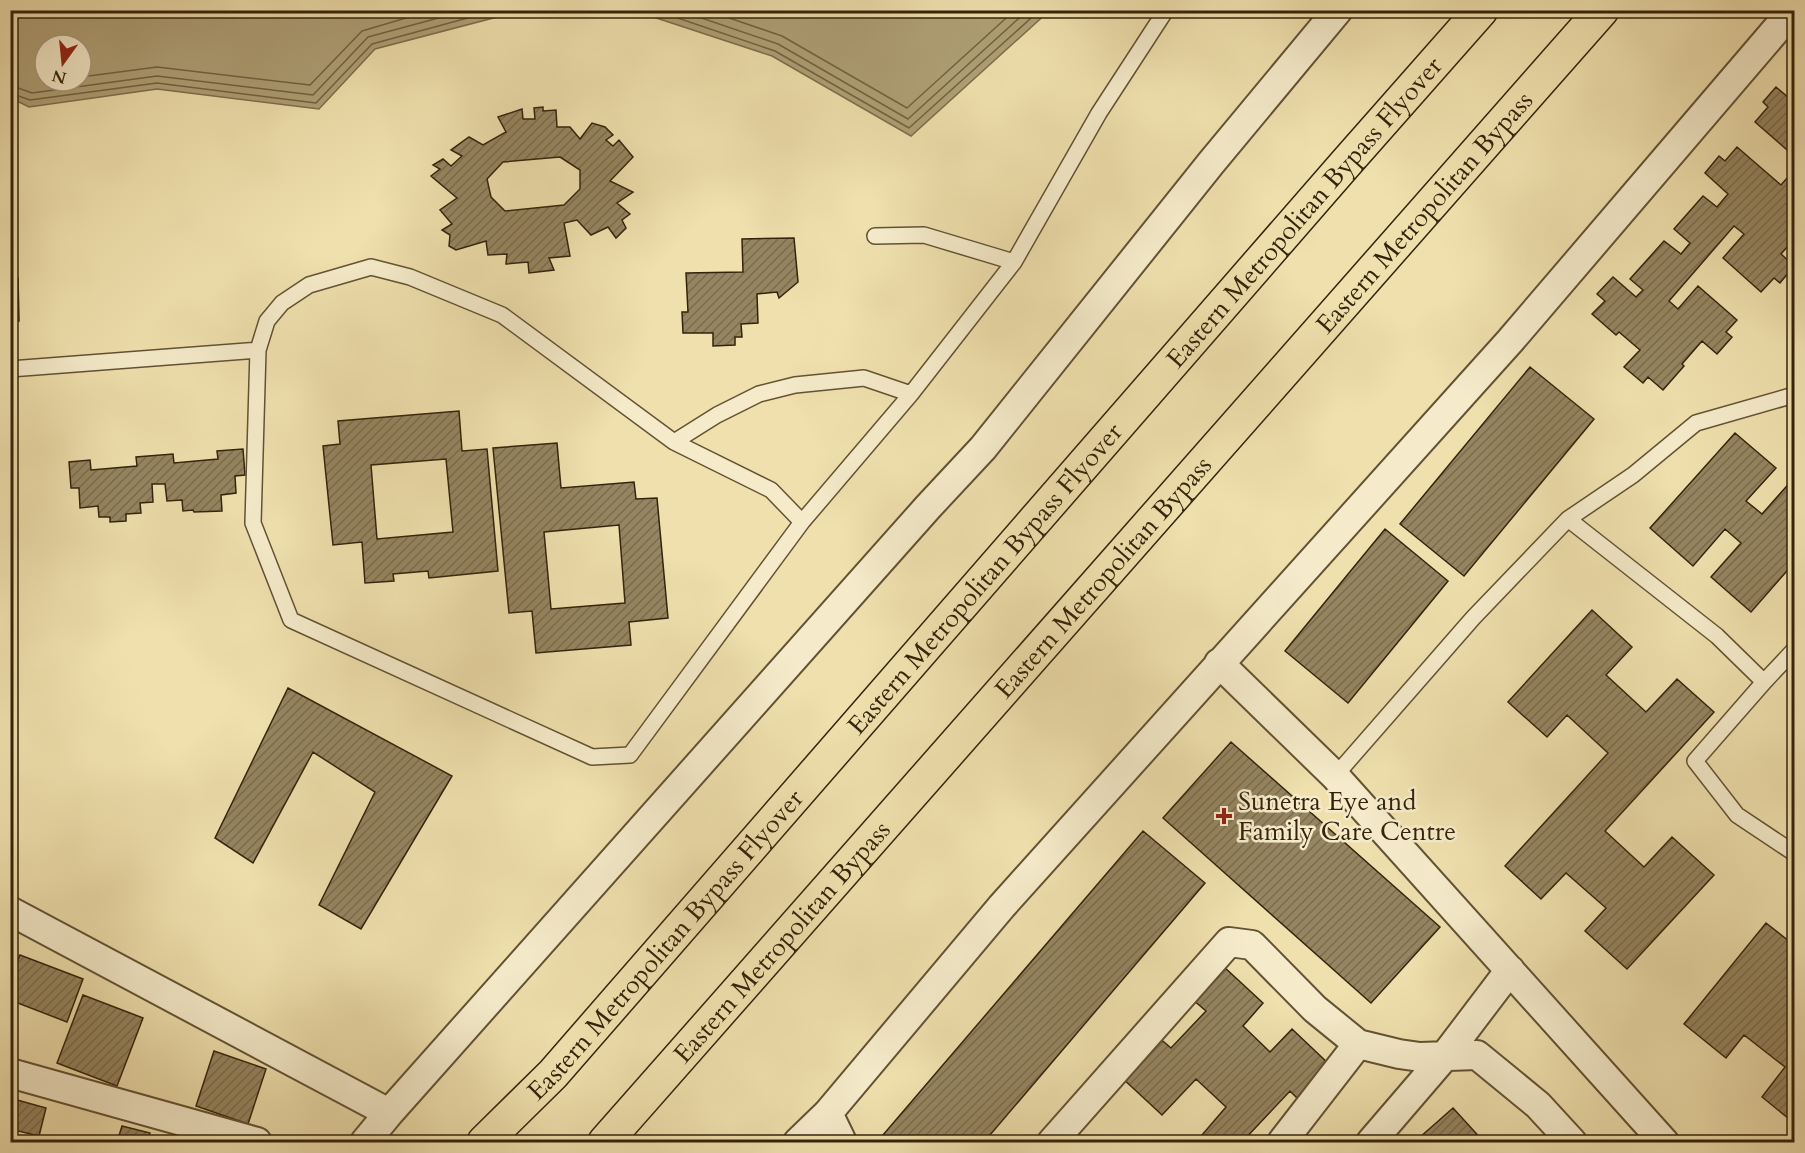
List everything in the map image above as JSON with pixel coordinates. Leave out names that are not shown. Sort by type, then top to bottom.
[{"type":"main road","name":"Eastern Metropolitan Bypass Flyover","points":[[484,1143],[553,1074],[1346,163],[1482,10]]},
{"type":"main road","name":"Eastern Metropolitan Bypass","points":[[605,1143],[1602,10]]},
{"type":"street","points":[[367,1142],[389,1113],[983,448],[1211,163],[1338,10]]},
{"type":"street","points":[[802,1141],[1002,906],[1510,341],[1793,10]]},
{"type":"street","points":[[1219,663],[1335,776],[1664,1143]]},
{"type":"street","points":[[10,911],[389,1113]]},
{"type":"street","points":[[1052,1143],[1229,942],[1252,945],[1315,1009],[1358,1044],[1420,1057],[1478,1055],[1538,1105],[1572,1143]]},
{"type":"street","points":[[1371,1143],[1444,1057],[1510,970]]},
{"type":"street","points":[[1282,1143],[1358,1044]]},
{"type":"street","points":[[10,1073],[257,1143]]},
{"type":"street","points":[[828,1113],[842,1143]]},
{"type":"lane","points":[[802,522],[771,490],[674,442],[502,315],[410,277],[371,267],[309,285],[282,303],[267,321],[258,350],[253,523],[291,620],[592,758],[630,755],[802,522],[911,394],[1014,262],[1099,113],[1166,10]]},
{"type":"lane","points":[[874,236],[924,234],[1014,262]]},
{"type":"lane","points":[[10,369],[258,350]]},
{"type":"lane","points":[[674,442],[759,394],[795,385],[864,378],[911,394]]},
{"type":"lane","points":[[1335,776],[1473,618],[1568,519],[1633,475],[1696,423],[1794,394]]},
{"type":"lane","points":[[1568,519],[1717,636],[1764,682]]},
{"type":"lane","points":[[1794,650],[1695,761],[1737,815],[1794,853]]},
{"type":"water","points":[[11,10],[520,11],[375,49],[319,109],[157,89],[29,107],[11,98]]},
{"type":"water","points":[[635,11],[1049,11],[911,136],[772,56]]},
{"type":"building","points":[[1776,87],[1789,98],[1794,91],[1794,156],[1755,122],[1768,107],[1763,102]]},
{"type":"building","points":[[543,107],[543,111],[556,110],[557,127],[570,127],[580,139],[592,123],[605,127],[613,135],[606,140],[613,146],[619,140],[633,157],[610,181],[633,192],[617,203],[630,214],[622,220],[626,228],[616,238],[608,227],[591,235],[577,220],[564,223],[570,256],[549,258],[554,270],[529,273],[528,262],[506,264],[507,254],[488,255],[486,241],[456,250],[449,246],[450,235],[442,230],[452,224],[440,210],[457,198],[431,176],[440,169],[433,165],[443,159],[451,166],[462,156],[451,150],[469,137],[483,145],[506,132],[498,117],[522,109],[523,119],[535,119],[534,108]]},
{"type":"building","points":[[1737,147],[1781,185],[1794,170],[1794,239],[1781,254],[1794,266],[1780,283],[1774,278],[1761,292],[1723,258],[1744,234],[1734,226],[1669,301],[1678,309],[1698,286],[1737,320],[1726,332],[1732,337],[1717,354],[1702,341],[1663,390],[1648,377],[1643,383],[1624,367],[1640,350],[1619,332],[1616,335],[1592,314],[1605,301],[1597,294],[1613,277],[1636,297],[1643,290],[1630,279],[1664,241],[1681,254],[1690,243],[1674,229],[1703,196],[1717,207],[1728,194],[1705,173],[1719,156],[1725,161]]},
{"type":"building","points":[[560,157],[580,170],[580,189],[564,205],[505,211],[491,197],[487,179],[503,162]]},
{"type":"building","points":[[794,238],[798,282],[779,298],[777,292],[757,294],[758,323],[741,324],[742,337],[735,337],[735,345],[713,346],[713,333],[683,333],[682,312],[688,312],[686,273],[743,272],[742,239]]},
{"type":"building","points":[[18,278],[19,321],[13,321],[13,332],[10,332],[10,279]]},
{"type":"building","points":[[1530,367],[1594,419],[1464,576],[1400,524]]},
{"type":"building","points":[[459,411],[462,451],[487,449],[498,571],[429,578],[428,571],[393,574],[394,581],[365,583],[362,542],[333,545],[323,446],[340,444],[338,421]],"holes":[[[446,459],[453,532],[377,539],[371,465]]]},
{"type":"building","points":[[1735,433],[1776,468],[1746,501],[1762,514],[1794,478],[1794,563],[1751,612],[1711,577],[1741,543],[1725,529],[1693,566],[1650,528]]},
{"type":"building","points":[[557,443],[561,488],[634,482],[636,499],[657,498],[668,618],[629,622],[631,645],[536,653],[532,611],[509,613],[493,448]],"holes":[[[619,525],[625,603],[551,609],[544,532]]]},
{"type":"building","points":[[243,449],[245,475],[235,476],[236,493],[221,495],[222,511],[183,511],[182,500],[167,501],[165,484],[152,484],[153,502],[140,503],[141,513],[126,514],[126,521],[110,522],[110,517],[99,517],[98,506],[80,508],[79,488],[71,488],[69,462],[90,460],[91,470],[137,466],[136,457],[173,454],[174,463],[218,459],[217,451]]},
{"type":"building","points":[[1385,529],[1448,581],[1348,703],[1285,651]]},
{"type":"building","points":[[1592,610],[1632,647],[1606,675],[1646,712],[1677,679],[1714,712],[1605,831],[1644,867],[1672,837],[1714,875],[1627,969],[1585,931],[1606,908],[1566,873],[1541,899],[1505,866],[1608,753],[1567,715],[1547,737],[1508,702]]},
{"type":"building","points":[[288,688],[452,776],[361,929],[319,905],[375,792],[313,752],[253,863],[215,838]]},
{"type":"building","points":[[1231,742],[1440,927],[1371,1003],[1163,818]]},
{"type":"building","points":[[1143,831],[1205,883],[984,1142],[877,1142]]},
{"type":"building","points":[[1766,923],[1794,945],[1794,982],[1788,990],[1794,995],[1794,1123],[1762,1097],[1785,1067],[1744,1035],[1726,1058],[1684,1024]]},
{"type":"building","points":[[20,955],[83,979],[67,1022],[10,1000],[10,979]]},
{"type":"building","points":[[1223,966],[1263,1003],[1243,1026],[1270,1052],[1292,1029],[1331,1066],[1299,1100],[1290,1091],[1242,1142],[1196,1142],[1226,1107],[1196,1079],[1162,1115],[1120,1076],[1157,1036],[1171,1048],[1206,1011],[1192,999]]},
{"type":"building","points":[[83,995],[143,1018],[117,1086],[57,1063]]},
{"type":"building","points":[[214,1051],[266,1069],[248,1124],[196,1106]]},
{"type":"building","points":[[10,1098],[46,1108],[39,1136],[10,1129]]},
{"type":"building","points":[[1453,1108],[1484,1142],[1423,1142],[1419,1138]]},
{"type":"building","points":[[122,1126],[150,1133],[148,1142],[117,1142]]},
{"type":"place","name":"Sunetra Eye and Family Care Centre","points":[[1224,816]]}]
